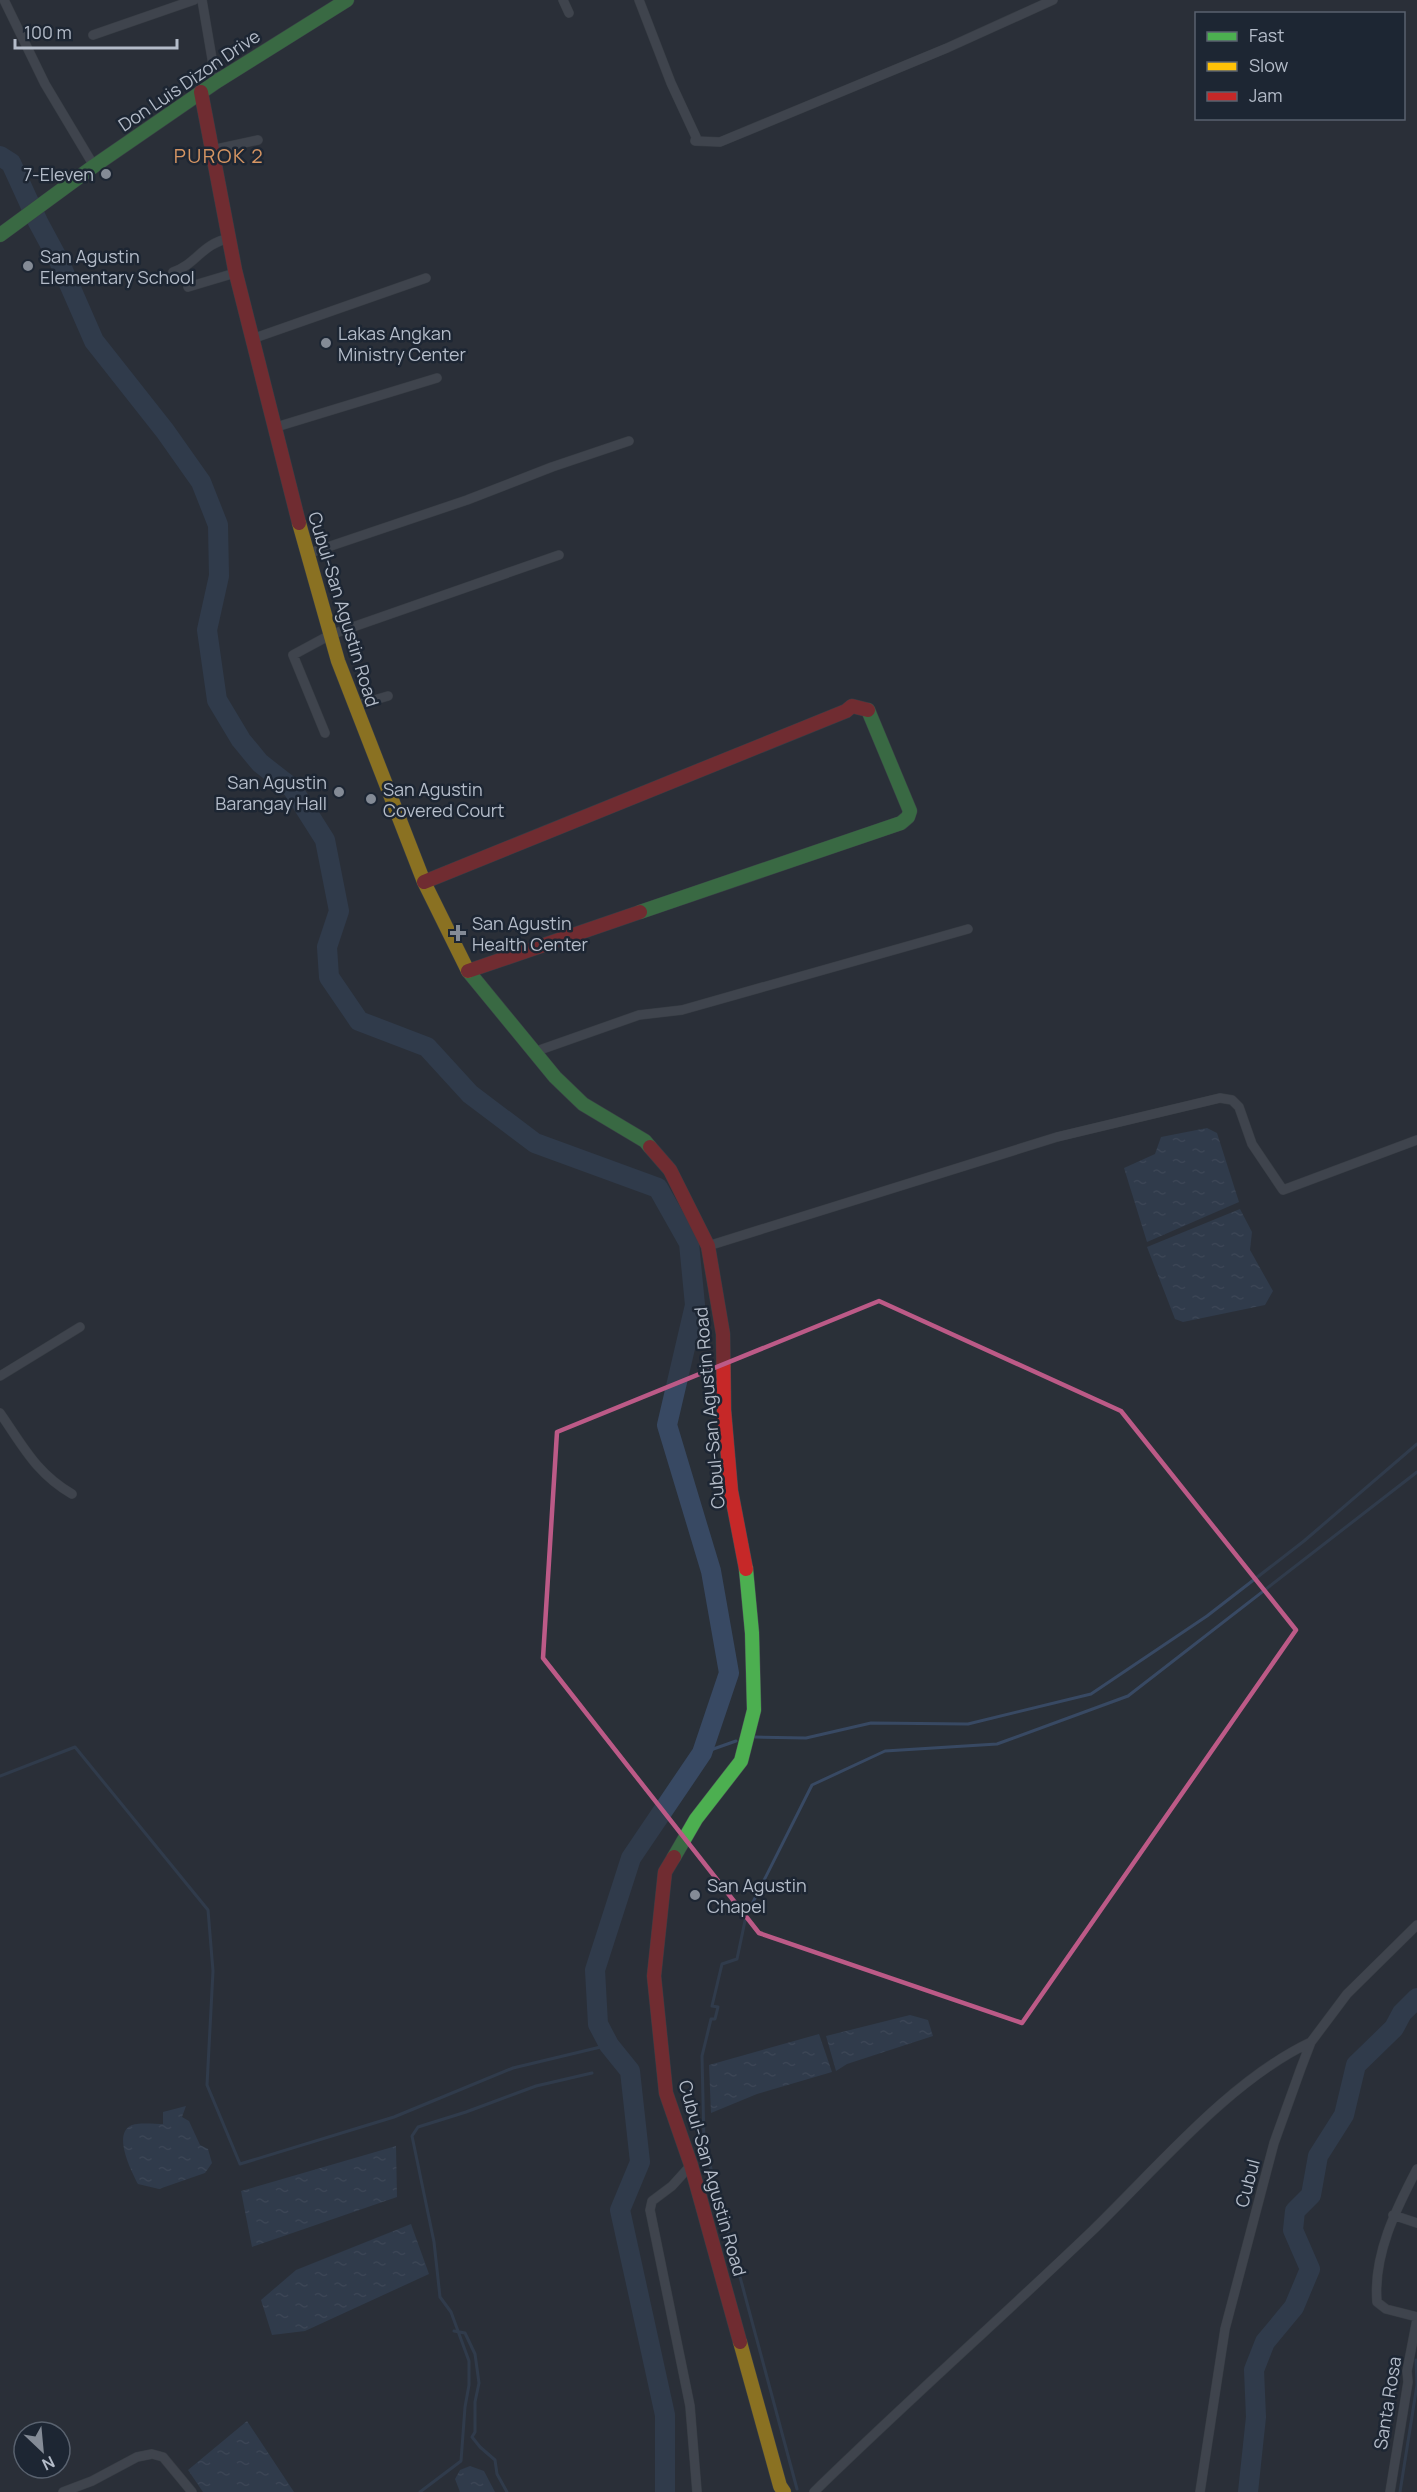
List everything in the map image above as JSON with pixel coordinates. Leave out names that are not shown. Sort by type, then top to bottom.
[{"type":"street","points":[[4,0],[45,84],[94,166]]},
{"type":"street","points":[[93,35],[194,0]]},
{"type":"street","points":[[202,0],[216,82]]},
{"type":"street","name":"Don Luis Dizon Drive","points":[[4,232],[201,92],[347,0]]},
{"type":"street","points":[[563,0],[569,13]]},
{"type":"street","points":[[639,0],[671,83],[696,136],[694,141],[720,142],[947,48],[1053,0]]},
{"type":"street","name":"Cubul-San Agustin Road","points":[[201,92],[235,273],[307,554],[330,635],[354,706],[424,882],[468,971],[555,1077],[583,1104],[645,1141],[670,1170],[708,1246],[723,1334],[724,1410],[731,1491],[746,1566],[752,1633],[754,1710],[741,1761],[696,1819],[665,1872],[654,1976],[666,2093],[691,2165],[780,2486],[784,2492]]},
{"type":"street","points":[[212,150],[258,140]]},
{"type":"street","points":[[173,272],[188,264],[216,241],[230,238]]},
{"type":"street","points":[[189,286],[235,273]]},
{"type":"street","points":[[252,339],[426,278]]},
{"type":"street","points":[[273,428],[436,378]]},
{"type":"street","points":[[307,554],[467,500],[552,467],[629,441]]},
{"type":"street","points":[[325,733],[293,655],[330,635],[559,555]]},
{"type":"street","points":[[354,706],[388,696]]},
{"type":"street","points":[[424,882],[846,711],[852,706],[868,709],[910,811],[908,817],[901,823],[468,971]]},
{"type":"street","points":[[534,1052],[639,1015],[682,1010],[968,929]]},
{"type":"street","points":[[708,1246],[1057,1137],[1220,1098],[1232,1100],[1239,1107],[1252,1144],[1283,1190],[1417,1140]]},
{"type":"street","points":[[0,1376],[81,1327]]},
{"type":"street","points":[[0,1413],[39,1470],[72,1494]]},
{"type":"street","name":"Cubul","points":[[1200,2492],[1226,2330],[1274,2143],[1311,2042],[1347,1994],[1417,1925]]},
{"type":"street","points":[[814,2492],[880,2427],[985,2334],[1207,2117],[1252,2078],[1294,2050],[1311,2042]]},
{"type":"street","points":[[691,2165],[672,2186],[652,2201],[650,2210],[690,2406],[697,2492]]},
{"type":"street","points":[[1417,2169],[1393,2215],[1385,2242],[1376,2290],[1377,2302],[1386,2309],[1417,2318]]},
{"type":"street","points":[[1393,2215],[1417,2223]]},
{"type":"street","name":"Santa Rosa","points":[[1390,2492],[1417,2318]]},
{"type":"street","points":[[63,2492],[92,2481],[137,2457],[152,2454],[163,2457],[192,2492]]},
{"type":"highlighted area","points":[[879,1301],[1121,1411],[1296,1630],[1022,2023],[759,1933],[543,1658],[557,1432]]},
{"type":"water","points":[[1207,1128],[1217,1133],[1239,1202],[1147,1242],[1124,1168],[1155,1154],[1161,1137]]},
{"type":"water","points":[[1240,1209],[1252,1232],[1250,1250],[1273,1291],[1265,1305],[1183,1322],[1175,1319],[1147,1247]]},
{"type":"water","points":[[910,2015],[928,2020],[933,2036],[847,2064],[836,2071],[826,2036]]},
{"type":"water","points":[[819,2034],[832,2072],[757,2094],[711,2113],[709,2065]]},
{"type":"water","points":[[186,2106],[182,2117],[189,2121],[200,2145],[208,2149],[212,2163],[205,2173],[159,2189],[138,2184],[123,2146],[125,2131],[137,2124],[163,2124],[163,2112]]},
{"type":"water","points":[[396,2146],[397,2197],[252,2247],[241,2191]]},
{"type":"water","points":[[411,2224],[429,2274],[305,2331],[272,2335],[261,2300],[296,2270]]},
{"type":"water","points":[[247,2421],[294,2492],[203,2492],[188,2470]]},
{"type":"water","points":[[470,2466],[484,2471],[495,2492],[460,2492],[455,2479],[460,2470]]},
{"type":"waterway","points":[[0,156],[11,163],[59,261],[94,341],[165,431],[201,482],[218,525],[219,576],[207,630],[217,700],[241,740],[260,763],[292,788],[325,840],[339,911],[327,947],[329,977],[359,1021],[427,1047],[470,1094],[535,1143],[658,1188],[689,1243],[695,1305],[667,1425],[711,1571],[729,1673],[702,1753],[631,1858],[595,1970],[598,2024],[609,2045],[630,2071],[640,2162],[620,2210],[665,2415],[665,2492]]},
{"type":"waterway","points":[[755,1737],[806,1738],[871,1723],[968,1724],[1091,1694],[1207,1616],[1304,1541],[1417,1444]]},
{"type":"waterway","points":[[797,2489],[704,2143],[702,2056],[711,2019],[715,2019],[718,2007],[712,2006],[722,1964],[737,1959],[746,1916],[812,1785],[885,1751],[997,1744],[1128,1696],[1417,1472]]},
{"type":"waterway","points":[[702,1753],[736,1741]]},
{"type":"waterway","points":[[0,1776],[75,1747],[208,1910],[213,1971],[207,2085],[240,2164],[394,2117],[513,2068],[609,2045]]},
{"type":"waterway","points":[[1248,2492],[1256,2417],[1254,2370],[1265,2342],[1294,2307],[1310,2269],[1293,2230],[1295,2211],[1311,2195],[1318,2156],[1344,2115],[1356,2065],[1394,2028],[1402,2013],[1417,1998]]},
{"type":"waterway","points":[[420,2492],[461,2461],[469,2385],[469,2361],[451,2312],[440,2297],[434,2242],[412,2136],[418,2127],[536,2086],[592,2073]]},
{"type":"waterway","points":[[454,2331],[465,2333],[475,2354],[479,2383],[475,2402],[475,2432],[472,2437],[495,2460],[497,2474],[507,2492]]},
{"type":"waterway","points":[[1400,2492],[1417,2385],[1416,2360]]},
{"type":"traffic: fast","points":[[0,235],[94,166],[216,82],[347,0]]},
{"type":"traffic: fast","points":[[640,912],[901,823],[908,817],[910,811],[868,710]]},
{"type":"traffic: fast","points":[[468,971],[555,1077],[583,1104],[645,1141],[650,1147]]},
{"type":"traffic: fast","points":[[674,1857],[696,1819],[741,1761],[754,1710],[752,1633],[746,1569]]},
{"type":"traffic: slow","points":[[299,523],[338,661],[424,882],[468,971]]},
{"type":"traffic: slow","points":[[740,2342],[780,2486],[784,2492]]},
{"type":"traffic: jam","points":[[201,92],[235,270],[299,523]]},
{"type":"traffic: jam","points":[[424,882],[846,711],[852,706],[868,710]]},
{"type":"traffic: jam","points":[[468,971],[640,912]]},
{"type":"traffic: jam","points":[[650,1147],[670,1170],[708,1246],[723,1334],[724,1410],[731,1491],[746,1569]]},
{"type":"traffic: jam","points":[[674,1857],[665,1872],[654,1976],[666,2093],[691,2165],[740,2342]]},
{"type":"place","name":"7-Eleven","points":[[106,174]]},
{"type":"place","name":"San Agustin Elementary School","points":[[28,266]]},
{"type":"place","name":"Lakas Angkan Ministry Center","points":[[326,343]]},
{"type":"place","name":"San Agustin Barangay Hall","points":[[339,792]]},
{"type":"place","name":"San Agustin Covered Court","points":[[371,799]]},
{"type":"place","name":"San Agustin Health Center","points":[[458,933]]},
{"type":"place","name":"San Agustin Chapel","points":[[695,1895]]},
{"type":"district","name":"PUROK 2","points":[[219,155]]}]
